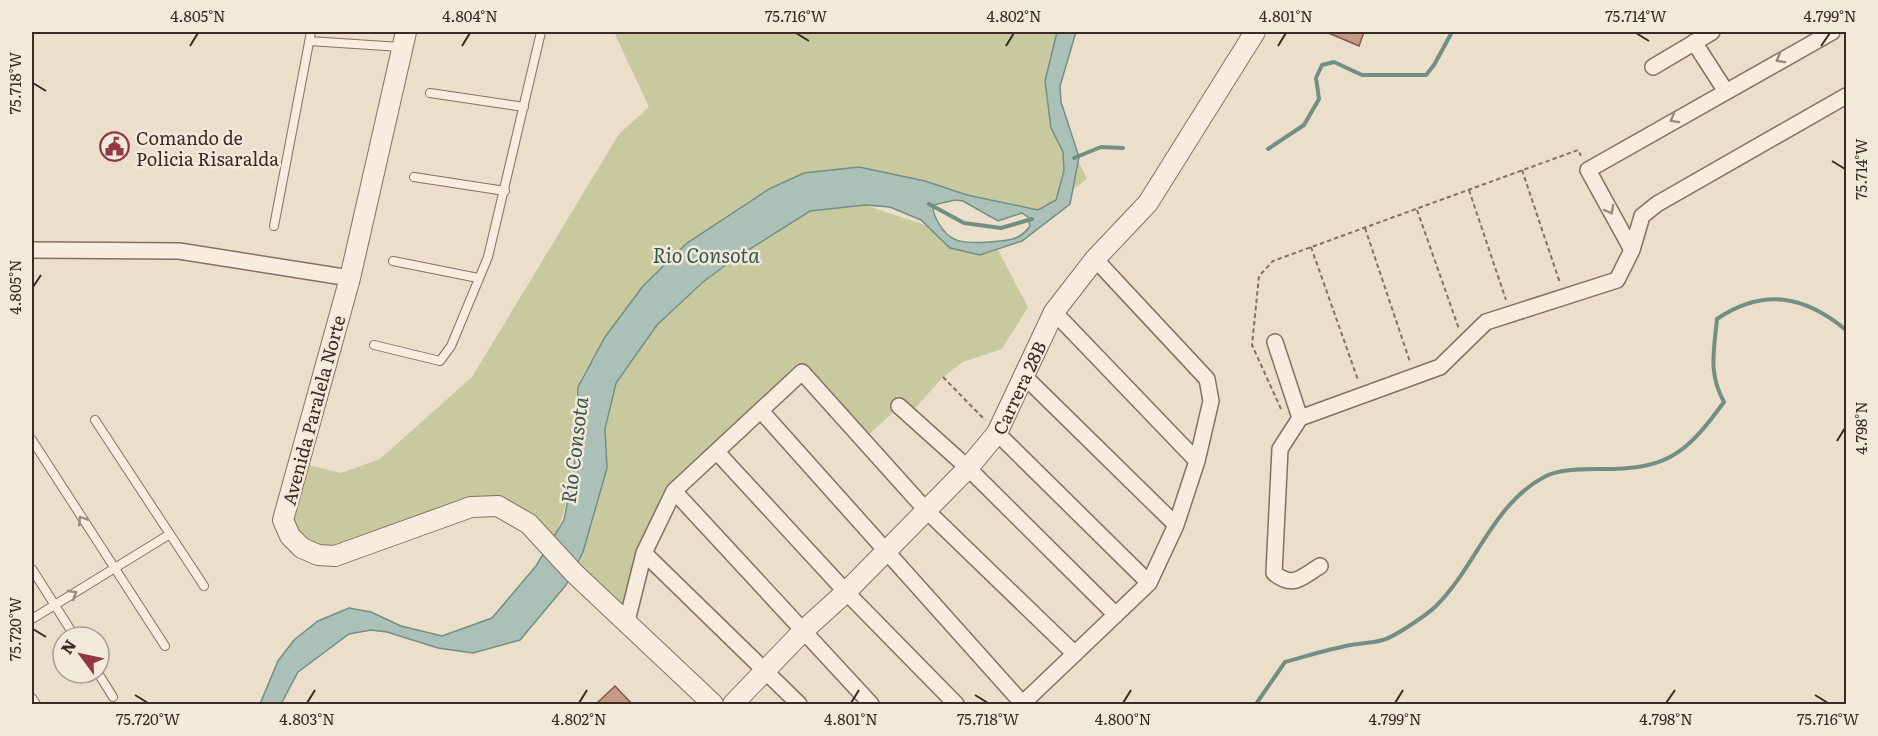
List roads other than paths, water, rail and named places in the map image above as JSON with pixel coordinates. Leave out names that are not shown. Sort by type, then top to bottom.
[{"type":"street","name":"Carrera 28B","points":[[733,705],[804,630],[846,592],[968,468],[997,433],[1054,312],[1095,259],[1148,203],[1256,32]]},
{"type":"street","points":[[1653,67],[1712,32]]},
{"type":"street","points":[[1632,250],[1588,170],[1725,90],[1832,32]]},
{"type":"street","name":"Avenida Paralela Norte","points":[[404,39],[350,278],[283,520],[290,536],[310,552],[335,556],[471,507],[498,506],[529,524],[574,573],[713,705]]},
{"type":"street","points":[[1694,42],[1725,90]]},
{"type":"street","points":[[1320,566],[1292,583],[1285,582],[1274,573],[1277,473],[1280,449],[1300,418],[1440,367],[1486,322],[1617,280],[1632,250],[1642,216],[1657,204],[1846,96]]},
{"type":"street","points":[[32,250],[179,251],[350,278]]},
{"type":"street","points":[[761,411],[887,549],[1022,704],[1149,583],[1176,525],[1197,461],[1211,401],[1207,379],[1095,259]]},
{"type":"street","points":[[1054,312],[1197,461]]},
{"type":"street","points":[[1275,342],[1300,418]]},
{"type":"street","points":[[627,625],[644,553],[674,490],[802,372],[926,510],[1075,654]]},
{"type":"street","points":[[1023,375],[1176,525]]},
{"type":"street","points":[[899,406],[968,468],[1116,615]]},
{"type":"street","points":[[997,433],[1149,583]]},
{"type":"street","points":[[717,452],[846,592],[956,705]]},
{"type":"street","points":[[674,490],[871,705]]},
{"type":"street","points":[[644,553],[799,705]]},
{"type":"lane","points":[[274,226],[311,32]]},
{"type":"lane","points":[[374,345],[440,361],[451,346],[488,257],[541,32]]},
{"type":"lane","points":[[309,40],[404,39]]},
{"type":"lane","points":[[430,93],[524,107]]},
{"type":"lane","points":[[414,177],[505,191]]},
{"type":"lane","points":[[393,261],[478,278]]},
{"type":"lane","points":[[95,420],[204,586]]},
{"type":"lane","points":[[32,440],[165,646]]},
{"type":"lane","points":[[32,619],[170,534]]},
{"type":"lane","points":[[32,569],[67,625]]},
{"type":"lane","points":[[106,685],[113,697]]},
{"type":"lane","points":[[32,698],[36,705]]},
{"type":"water","name":"Rio Consota","points":[[1057,32],[1076,32],[1060,86],[1061,102],[1079,157],[1070,204],[1022,241],[980,255],[950,248],[921,220],[890,207],[865,205],[810,211],[734,259],[703,282],[657,325],[616,383],[605,429],[607,468],[583,552],[566,585],[520,640],[473,653],[438,648],[387,632],[371,630],[349,634],[298,672],[281,704],[260,704],[278,661],[294,640],[318,621],[349,608],[371,612],[401,626],[442,636],[492,618],[536,566],[564,520],[574,470],[578,387],[605,337],[643,286],[687,243],[769,189],[804,173],[859,167],[925,181],[967,195],[1038,210],[1056,200],[1064,171],[1063,152],[1051,128],[1045,81]],"holes":[[[955,200],[963,201],[998,221],[1022,213],[1028,217],[1030,226],[1017,238],[1001,241],[966,242],[953,239],[938,222],[933,205]]]},
{"type":"waterway","points":[[1268,149],[1304,125],[1319,99],[1316,78],[1322,65],[1334,62],[1362,75],[1426,75],[1452,32]]},
{"type":"waterway","points":[[1074,158],[1101,147],[1123,148]]},
{"type":"waterway","name":"Río Consota","points":[[929,204],[964,223],[1001,228],[1032,219]]},
{"type":"waterway","points":[[1256,704],[1285,662],[1343,647],[1383,640],[1432,610],[1450,590],[1512,502],[1546,476],[1571,470],[1639,467],[1671,457],[1684,448],[1697,436],[1724,402],[1714,371],[1717,319],[1734,309],[1751,303],[1783,300],[1815,309],[1846,330]]},
{"type":"place","name":"Comando de Policia Risaralda","points":[[115,147]]}]
